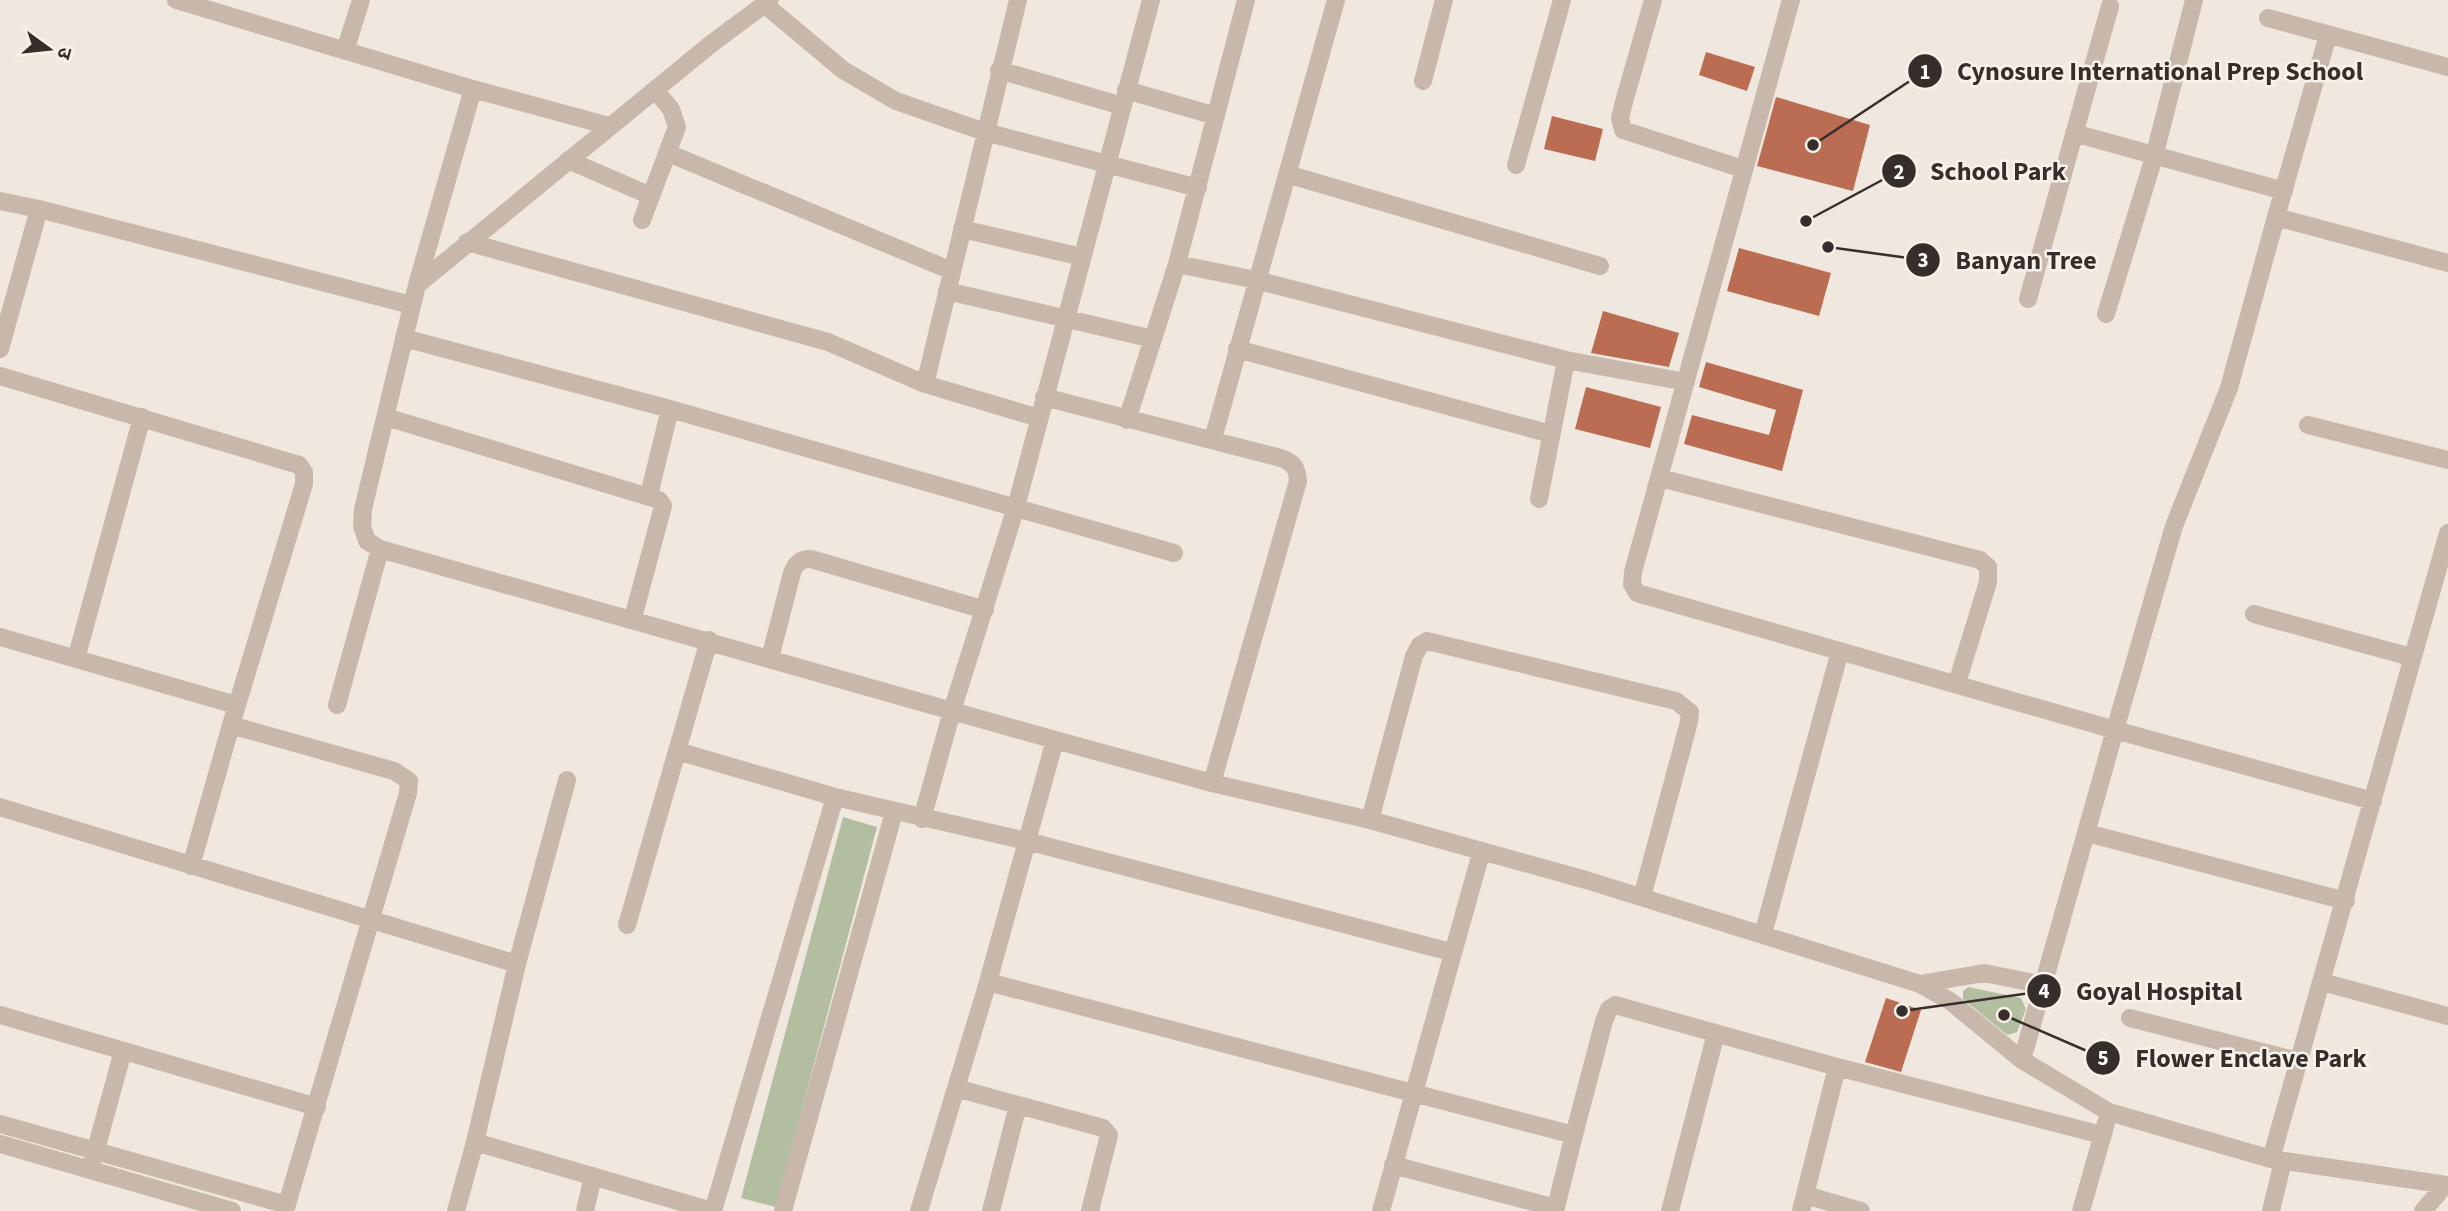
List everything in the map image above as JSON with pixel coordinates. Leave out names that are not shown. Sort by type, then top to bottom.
[{"type":"street","points":[[176,0],[609,127]]},
{"type":"street","points":[[345,51],[360,0]]},
{"type":"street","points":[[925,384],[1018,0]]},
{"type":"street","points":[[922,819],[951,711],[1016,507],[1151,0]]},
{"type":"street","points":[[1128,420],[1177,264],[1246,0]]},
{"type":"street","points":[[1213,439],[1255,280],[1336,0]]},
{"type":"street","points":[[1423,81],[1444,0]]},
{"type":"street","points":[[1516,164],[1562,0]]},
{"type":"street","points":[[1653,0],[1623,103],[1620,117],[1623,130],[1743,169]]},
{"type":"street","points":[[1791,0],[1633,572],[1632,584],[1637,593],[2374,801]]},
{"type":"street","points":[[2106,314],[2154,157],[2194,0]]},
{"type":"street","points":[[417,285],[654,90],[767,2],[816,50],[870,86],[905,104],[985,132],[1105,166],[1198,188]]},
{"type":"street","points":[[2028,299],[2110,6]]},
{"type":"street","points":[[2267,18],[2448,68]]},
{"type":"street","points":[[2022,1060],[2174,526],[2229,388],[2328,35]]},
{"type":"street","points":[[999,70],[1216,116]]},
{"type":"street","points":[[473,89],[411,305],[362,526],[367,541],[380,548],[633,618],[951,711],[1212,783],[1370,820],[1763,934],[1920,984],[1950,1001],[2022,1060],[2109,1112],[2277,1160],[2446,1185]]},
{"type":"street","points":[[642,219],[677,127],[676,119],[654,90]]},
{"type":"street","points":[[2074,133],[2284,191]]},
{"type":"street","points":[[668,153],[952,271]]},
{"type":"street","points":[[568,160],[651,196]]},
{"type":"street","points":[[1287,174],[1600,266]]},
{"type":"street","points":[[0,201],[411,305]]},
{"type":"street","points":[[0,349],[39,209]]},
{"type":"street","points":[[2276,217],[2448,263]]},
{"type":"street","points":[[962,229],[1082,257]]},
{"type":"street","points":[[467,242],[828,342],[925,384],[1039,418]]},
{"type":"street","points":[[1177,264],[1255,280],[1566,360],[1686,382]]},
{"type":"street","points":[[947,292],[1153,339]]},
{"type":"street","points":[[404,338],[670,409],[1174,553]]},
{"type":"street","points":[[1237,349],[1551,434]]},
{"type":"street","points":[[1539,499],[1566,360]]},
{"type":"street","points":[[0,376],[290,461],[304,472],[304,484],[236,705],[191,866]]},
{"type":"street","points":[[1044,397],[1213,439],[1292,462],[1297,470],[1298,481],[1212,783]]},
{"type":"street","points":[[649,495],[670,409]]},
{"type":"street","points":[[386,416],[659,500],[663,506],[633,618]]},
{"type":"street","points":[[76,659],[142,417]]},
{"type":"street","points":[[2308,425],[2448,460]]},
{"type":"street","points":[[1660,478],[1980,560],[1988,567],[1988,582],[1957,683]]},
{"type":"street","points":[[2271,1211],[2277,1160],[2298,1061],[2374,801],[2411,657],[2447,541]]},
{"type":"street","points":[[337,705],[380,548]]},
{"type":"street","points":[[770,658],[792,573],[795,565],[802,559],[811,559],[985,610]]},
{"type":"street","points":[[2254,614],[2411,657]]},
{"type":"street","points":[[0,637],[236,705]]},
{"type":"street","points":[[627,925],[709,640]]},
{"type":"street","points":[[1370,820],[1414,656],[1420,645],[1427,641],[1676,701],[1690,712],[1689,722],[1642,897]]},
{"type":"street","points":[[1763,934],[1840,651]]},
{"type":"street","points":[[0,1124],[286,1208],[373,921],[409,781],[394,771],[231,725]]},
{"type":"street","points":[[919,1211],[988,982],[1055,740]]},
{"type":"street","points":[[677,751],[835,797],[1027,841],[1451,952]]},
{"type":"street","points":[[456,1211],[517,964],[567,779]]},
{"type":"street","points":[[475,1142],[712,1211],[835,797]]},
{"type":"street","points":[[0,807],[517,964]]},
{"type":"street","points":[[783,1211],[894,812]]},
{"type":"street","points":[[2087,834],[2346,901]]},
{"type":"street","points":[[1381,1211],[1451,952],[1481,853]]},
{"type":"street","points":[[1920,984],[1984,973],[2044,985]]},
{"type":"street","points":[[988,982],[1574,1135]]},
{"type":"street","points":[[2322,982],[2448,1016]]},
{"type":"street","points":[[1393,1165],[1555,1210],[1604,1021],[1609,1009],[1615,1005],[1837,1067],[2102,1135]]},
{"type":"street","points":[[0,1015],[317,1107]]},
{"type":"street","points":[[2130,1018],[2298,1061]]},
{"type":"street","points":[[1670,1211],[1716,1033]]},
{"type":"street","points":[[91,1170],[123,1051]]},
{"type":"street","points":[[1837,1067],[1803,1203],[1861,1211]]},
{"type":"street","points":[[956,1088],[1103,1128],[1109,1135],[1090,1211]]},
{"type":"street","points":[[991,1211],[1018,1105]]},
{"type":"street","points":[[2081,1211],[2109,1112]]},
{"type":"street","points":[[0,1144],[232,1211]]},
{"type":"street","points":[[585,1211],[593,1176]]},
{"type":"street","points":[[2423,1211],[2446,1185]]},
{"type":"green space","points":[[843,817],[877,827],[776,1207],[741,1198]]},
{"type":"green space","points":[[1968,987],[2021,998],[2026,1009],[2017,1032],[2007,1035],[1963,999],[1963,991]]},
{"type":"building","points":[[1706,52],[1755,67],[1747,91],[1699,75]]},
{"type":"building","points":[[1776,97],[1870,125],[1853,191],[1757,166]]},
{"type":"building","points":[[1552,116],[1603,129],[1595,161],[1544,149]]},
{"type":"building","points":[[1739,248],[1831,273],[1819,316],[1727,291]]},
{"type":"building","points":[[1603,311],[1679,333],[1669,367],[1591,353]]},
{"type":"building","points":[[1706,362],[1803,390],[1782,471],[1684,444],[1692,415],[1769,435],[1776,410],[1699,387]]},
{"type":"building","points":[[1586,387],[1661,407],[1650,448],[1575,429]]},
{"type":"building","points":[[1886,998],[1921,1010],[1901,1072],[1865,1062]]},
{"type":"place","name":"Cynosure International Prep School","points":[[1813,145]]},
{"type":"place","name":"School Park","points":[[1806,221]]},
{"type":"place","name":"Banyan Tree","points":[[1828,247]]},
{"type":"place","name":"Goyal Hospital","points":[[1902,1011]]},
{"type":"place","name":"Flower Enclave Park","points":[[2004,1015]]}]
